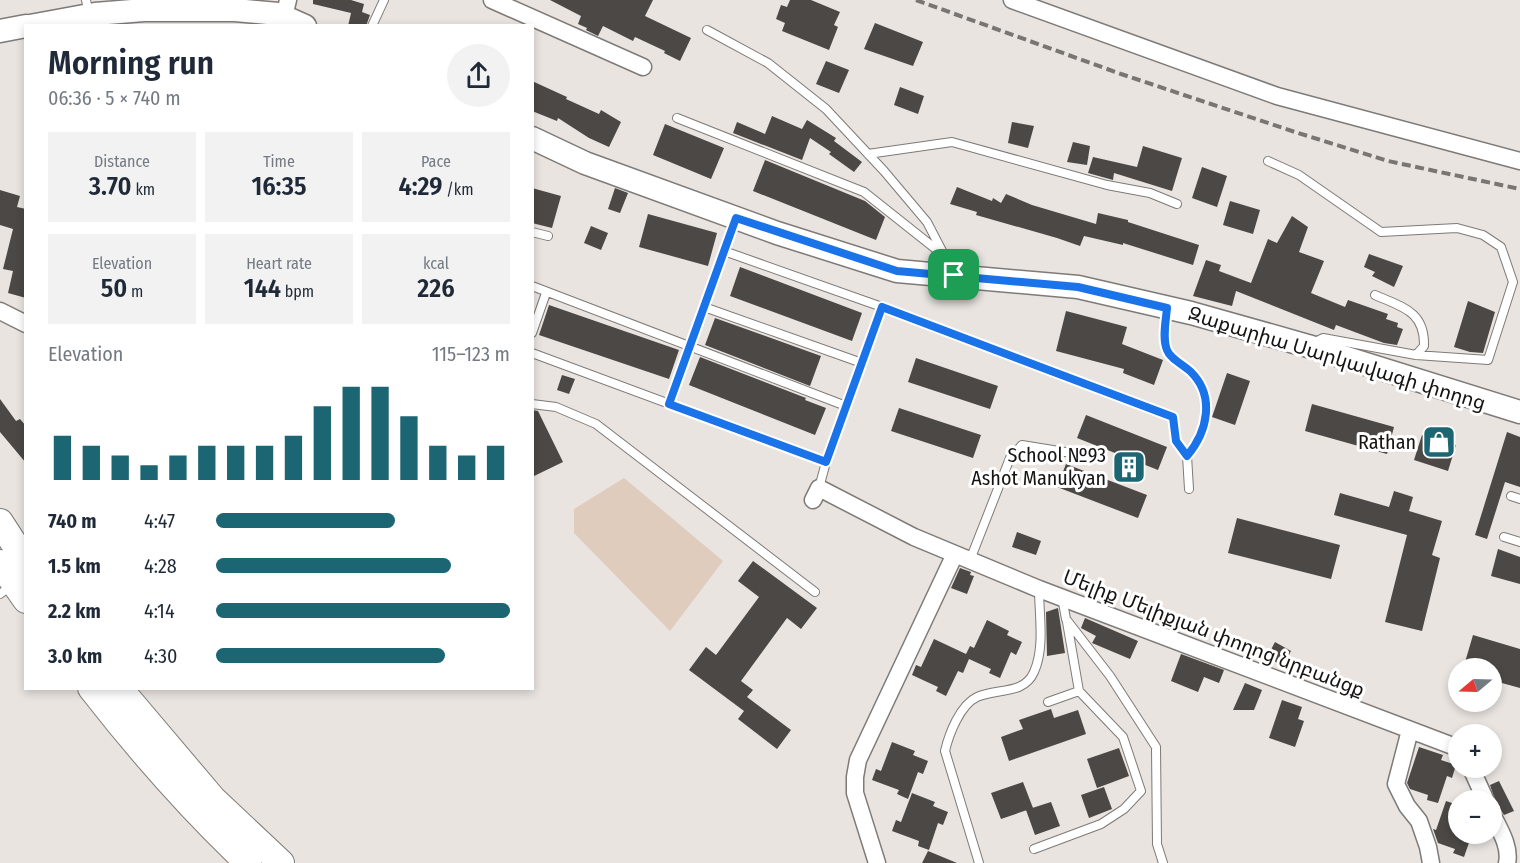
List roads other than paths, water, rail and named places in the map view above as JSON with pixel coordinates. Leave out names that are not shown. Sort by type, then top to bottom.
[{"type":"main road","points":[[40,24],[145,5],[277,14],[300,24]]},
{"type":"main road","points":[[0,31],[24,26]]},
{"type":"main road","name":"Զաքարիա Սարկավագի փողոց","points":[[534,139],[585,163],[736,218],[897,271],[949,266],[1078,287],[1308,346],[1520,412]]},
{"type":"main road","points":[[0,522],[15,580]]},
{"type":"main road","points":[[93,690],[122,729],[199,817],[248,863]]},
{"type":"main road","points":[[121,690],[213,799],[281,863]]},
{"type":"street","points":[[492,0],[643,68]]},
{"type":"street","points":[[1012,0],[1277,96],[1520,161]]},
{"type":"street","points":[[0,311],[24,323]]},
{"type":"street","name":"Մելիք Մելիքյան փողոց նրբանցք","points":[[816,494],[1039,589],[1448,744]]},
{"type":"street","points":[[877,863],[855,793],[858,760],[962,557]]},
{"type":"street","points":[[1410,730],[1396,784],[1407,806],[1419,821],[1431,863]]},
{"type":"street","points":[[1502,835],[1508,857],[1507,863]]},
{"type":"lane","points":[[373,24],[384,0]]},
{"type":"lane","points":[[707,30],[768,63],[826,109],[927,222],[949,266]]},
{"type":"lane","points":[[676,118],[864,192],[949,266]]},
{"type":"lane","points":[[868,154],[952,142],[1107,185],[1150,193],[1177,204]]},
{"type":"lane","points":[[1268,161],[1299,175],[1381,232],[1457,228],[1483,235],[1501,247],[1516,282],[1488,360],[1416,355],[1323,338],[1308,346]]},
{"type":"lane","points":[[669,404],[736,218]]},
{"type":"lane","points":[[534,232],[548,236]]},
{"type":"lane","points":[[724,252],[882,307],[1173,417],[1176,441],[1187,456],[1189,489]]},
{"type":"lane","points":[[534,287],[846,406]]},
{"type":"lane","points":[[534,327],[546,293]]},
{"type":"lane","points":[[1375,295],[1411,311],[1420,324],[1424,346],[1416,355]]},
{"type":"lane","points":[[704,307],[862,363]]},
{"type":"lane","points":[[816,494],[882,307]]},
{"type":"lane","points":[[1167,308],[1166,346],[1168,353],[1190,371],[1200,382],[1205,393],[1207,410],[1203,429],[1187,456]]},
{"type":"lane","points":[[534,354],[826,462]]},
{"type":"lane","points":[[534,404],[556,407],[596,424],[815,592]]},
{"type":"lane","points":[[962,557],[1010,458],[1022,445],[1065,452]]},
{"type":"lane","points":[[1504,537],[1520,542]]},
{"type":"lane","points":[[979,863],[945,751],[947,742],[967,704],[978,696],[1024,686],[1035,671],[1040,651],[1039,589]]},
{"type":"lane","points":[[1034,849],[1101,824],[1124,809],[1141,791],[1123,737],[1079,691],[1062,596]]},
{"type":"lane","points":[[1066,619],[1110,676],[1156,747],[1158,844],[1163,863]]},
{"type":"lane","points":[[1048,702],[1079,691]]},
{"type":"railway","points":[[916,0],[1121,74],[1295,132],[1388,161],[1520,189]]},
{"type":"place","name":"Rathan","points":[[1439,442]]},
{"type":"place","name":"School №93 Ashot Manukyan","points":[[1129,467]]}]
